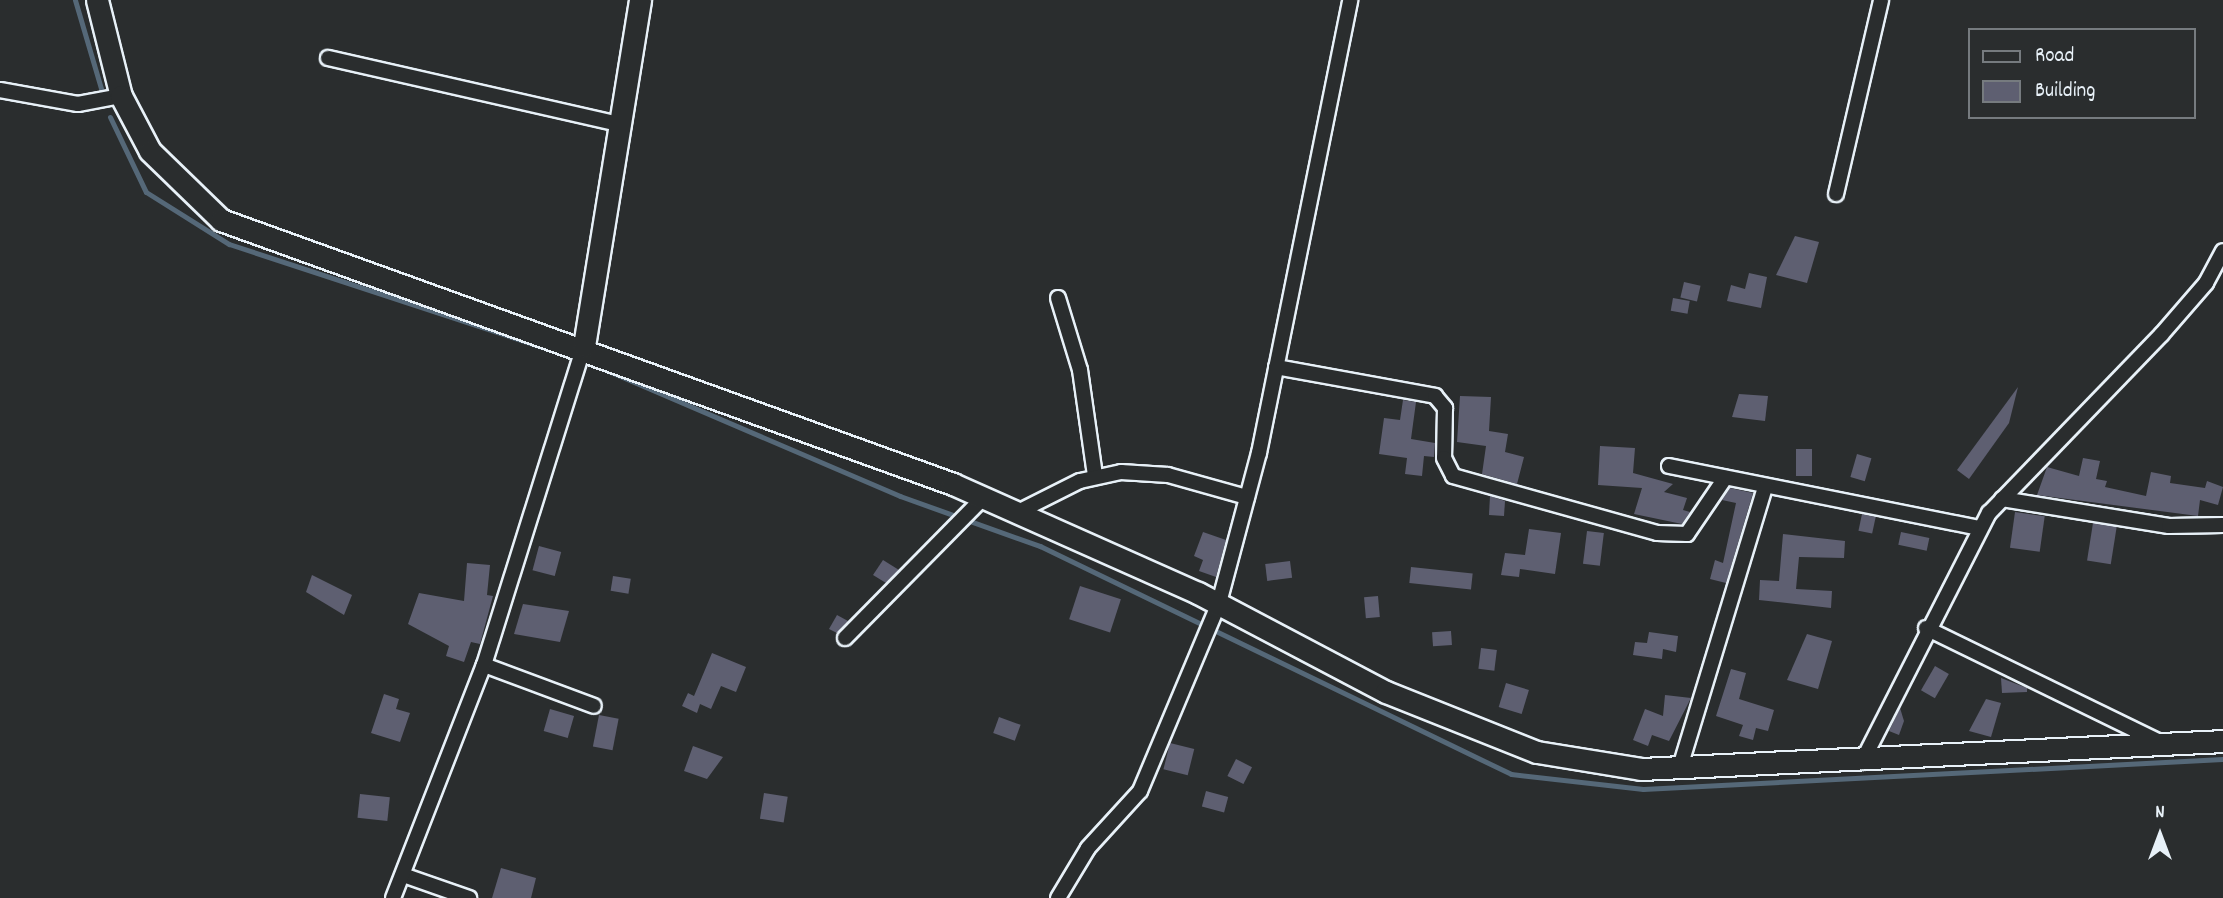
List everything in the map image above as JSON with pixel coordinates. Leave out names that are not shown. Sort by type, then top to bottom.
[{"type":"street","points":[[97,0],[121,96],[150,152],[221,220],[584,346],[982,501],[1018,512],[1386,692],[1537,752],[1641,769],[1862,762],[2223,741]]},
{"type":"street","points":[[393,898],[406,876],[484,665],[584,346],[623,125],[640,0]]},
{"type":"street","points":[[1058,898],[1088,848],[1140,791],[1216,608],[1247,497],[1276,367],[1350,0]]},
{"type":"street","points":[[1836,194],[1881,0]]},
{"type":"street","points":[[328,58],[623,125]]},
{"type":"street","points":[[0,90],[78,104],[121,96]]},
{"type":"street","points":[[1862,762],[1926,628],[1980,528],[2002,499],[2161,335],[2206,283],[2223,251]]},
{"type":"street","points":[[1058,298],[1080,369],[1095,476]]},
{"type":"street","points":[[1276,367],[1435,396],[1446,408],[1445,470],[1453,476],[1657,533],[1686,534],[1725,478]]},
{"type":"street","points":[[1669,466],[1980,528]]},
{"type":"street","points":[[1018,512],[1095,476],[1168,475],[1247,497]]},
{"type":"street","points":[[1680,767],[1765,487]]},
{"type":"street","points":[[2002,499],[2169,526],[2223,525]]},
{"type":"street","points":[[845,638],[962,526],[982,501]]},
{"type":"street","points":[[1926,628],[2163,743]]},
{"type":"street","points":[[484,665],[594,706]]},
{"type":"street","points":[[406,876],[469,898]]},
{"type":"building","points":[[1795,236],[1819,242],[1807,283],[1776,275]]},
{"type":"building","points":[[1749,273],[1767,277],[1761,308],[1727,301],[1731,285],[1745,289]]},
{"type":"building","points":[[1684,282],[1701,286],[1697,301],[1680,298]]},
{"type":"building","points":[[1673,298],[1690,301],[1687,314],[1671,311]]},
{"type":"building","points":[[2018,387],[2009,423],[1969,479],[1957,470]]},
{"type":"building","points":[[1739,394],[1768,396],[1765,421],[1732,417]]},
{"type":"building","points":[[1460,396],[1491,397],[1489,431],[1508,434],[1505,452],[1524,457],[1517,484],[1482,474],[1486,446],[1457,442]]},
{"type":"building","points":[[1403,400],[1416,402],[1411,439],[1435,443],[1434,457],[1424,456],[1422,476],[1405,474],[1407,458],[1379,454],[1384,418],[1400,420]]},
{"type":"building","points":[[1600,446],[1635,448],[1633,473],[1673,484],[1664,492],[1687,498],[1683,510],[1690,512],[1682,524],[1634,514],[1642,488],[1598,485]]},
{"type":"building","points":[[1796,449],[1812,449],[1812,476],[1796,476]]},
{"type":"building","points":[[1857,454],[1871,458],[1865,481],[1850,477]]},
{"type":"building","points":[[2083,458],[2100,461],[2096,479],[2107,481],[2105,487],[2146,496],[2151,472],[2171,476],[2170,483],[2205,488],[2207,481],[2223,487],[2218,505],[2200,500],[2198,516],[2037,495],[2047,467],[2079,476]]},
{"type":"building","points":[[1730,488],[1753,493],[1726,583],[1710,579],[1715,560],[1723,563],[1736,503],[1722,500]]},
{"type":"building","points":[[1490,496],[1505,501],[1504,516],[1489,515]]},
{"type":"building","points":[[2015,512],[2045,516],[2040,552],[2010,548]]},
{"type":"building","points":[[1862,514],[1876,517],[1872,534],[1858,531]]},
{"type":"building","points":[[2093,523],[2117,527],[2111,564],[2087,561]]},
{"type":"building","points":[[1529,529],[1561,533],[1555,574],[1520,569],[1519,577],[1501,575],[1505,553],[1525,555]]},
{"type":"building","points":[[1587,531],[1604,533],[1600,566],[1583,564]]},
{"type":"building","points":[[1203,532],[1226,540],[1216,577],[1199,571],[1203,560],[1194,556]]},
{"type":"building","points":[[1901,532],[1929,538],[1927,551],[1898,545]]},
{"type":"building","points":[[1783,534],[1845,541],[1844,558],[1799,557],[1796,589],[1832,591],[1831,608],[1759,600],[1760,580],[1779,581]]},
{"type":"building","points":[[539,546],[561,552],[555,576],[533,570]]},
{"type":"building","points":[[883,560],[899,570],[886,583],[873,575]]},
{"type":"building","points":[[1290,561],[1292,578],[1267,581],[1265,564]]},
{"type":"building","points":[[467,563],[490,565],[487,595],[493,596],[480,644],[471,642],[464,662],[446,656],[449,646],[408,624],[419,593],[464,601]]},
{"type":"building","points":[[1411,567],[1473,573],[1471,589],[1409,583]]},
{"type":"building","points":[[312,575],[352,595],[344,615],[306,592]]},
{"type":"building","points":[[613,576],[631,579],[628,594],[611,591]]},
{"type":"building","points":[[1080,586],[1121,599],[1110,633],[1069,619]]},
{"type":"building","points":[[1378,596],[1380,617],[1366,618],[1364,597]]},
{"type":"building","points":[[523,604],[569,611],[560,642],[514,634]]},
{"type":"building","points":[[837,615],[848,621],[837,633],[829,629]]},
{"type":"building","points":[[1451,631],[1452,645],[1433,646],[1432,632]]},
{"type":"building","points":[[1649,632],[1678,636],[1676,652],[1663,649],[1662,659],[1633,655],[1635,642],[1647,643]]},
{"type":"building","points":[[1807,634],[1832,641],[1818,689],[1787,680]]},
{"type":"building","points":[[1481,648],[1497,650],[1494,671],[1478,669]]},
{"type":"building","points":[[712,653],[746,667],[736,692],[721,686],[711,709],[700,704],[697,713],[682,706],[688,693],[694,696]]},
{"type":"building","points":[[1935,666],[1949,674],[1935,698],[1921,690]]},
{"type":"building","points":[[1731,669],[1746,673],[1739,699],[1774,710],[1768,731],[1756,728],[1753,740],[1739,736],[1743,725],[1716,716]]},
{"type":"building","points":[[2001,678],[2027,688],[2027,692],[2002,693]]},
{"type":"building","points":[[1506,683],[1529,690],[1522,714],[1499,707]]},
{"type":"building","points":[[384,694],[399,699],[396,709],[410,713],[400,742],[371,733]]},
{"type":"building","points":[[1665,695],[1691,698],[1669,741],[1652,735],[1648,746],[1633,740],[1645,709],[1663,716]]},
{"type":"building","points":[[1986,699],[2001,703],[1991,737],[1969,731]]},
{"type":"building","points":[[1900,708],[1904,721],[1899,735],[1889,731]]},
{"type":"building","points":[[550,709],[574,716],[568,738],[544,731]]},
{"type":"building","points":[[599,715],[619,719],[613,750],[593,746]]},
{"type":"building","points":[[999,717],[1021,725],[1015,741],[993,733]]},
{"type":"building","points":[[1170,743],[1194,749],[1188,775],[1163,769]]},
{"type":"building","points":[[693,746],[723,757],[707,779],[684,771]]},
{"type":"building","points":[[1236,759],[1252,767],[1243,784],[1227,776]]},
{"type":"building","points":[[1206,791],[1228,797],[1224,812],[1202,806]]},
{"type":"building","points":[[764,793],[788,797],[784,822],[760,819]]},
{"type":"building","points":[[360,794],[390,797],[387,821],[357,818]]},
{"type":"building","points":[[501,868],[536,878],[531,898],[492,898]]},
{"type":"waterway","points":[[75,0],[102,92]]},
{"type":"waterway","points":[[110,117],[146,192],[229,244],[542,347]]},
{"type":"waterway","points":[[606,370],[900,496],[1040,546],[1511,774],[1643,789],[2223,759]]}]
